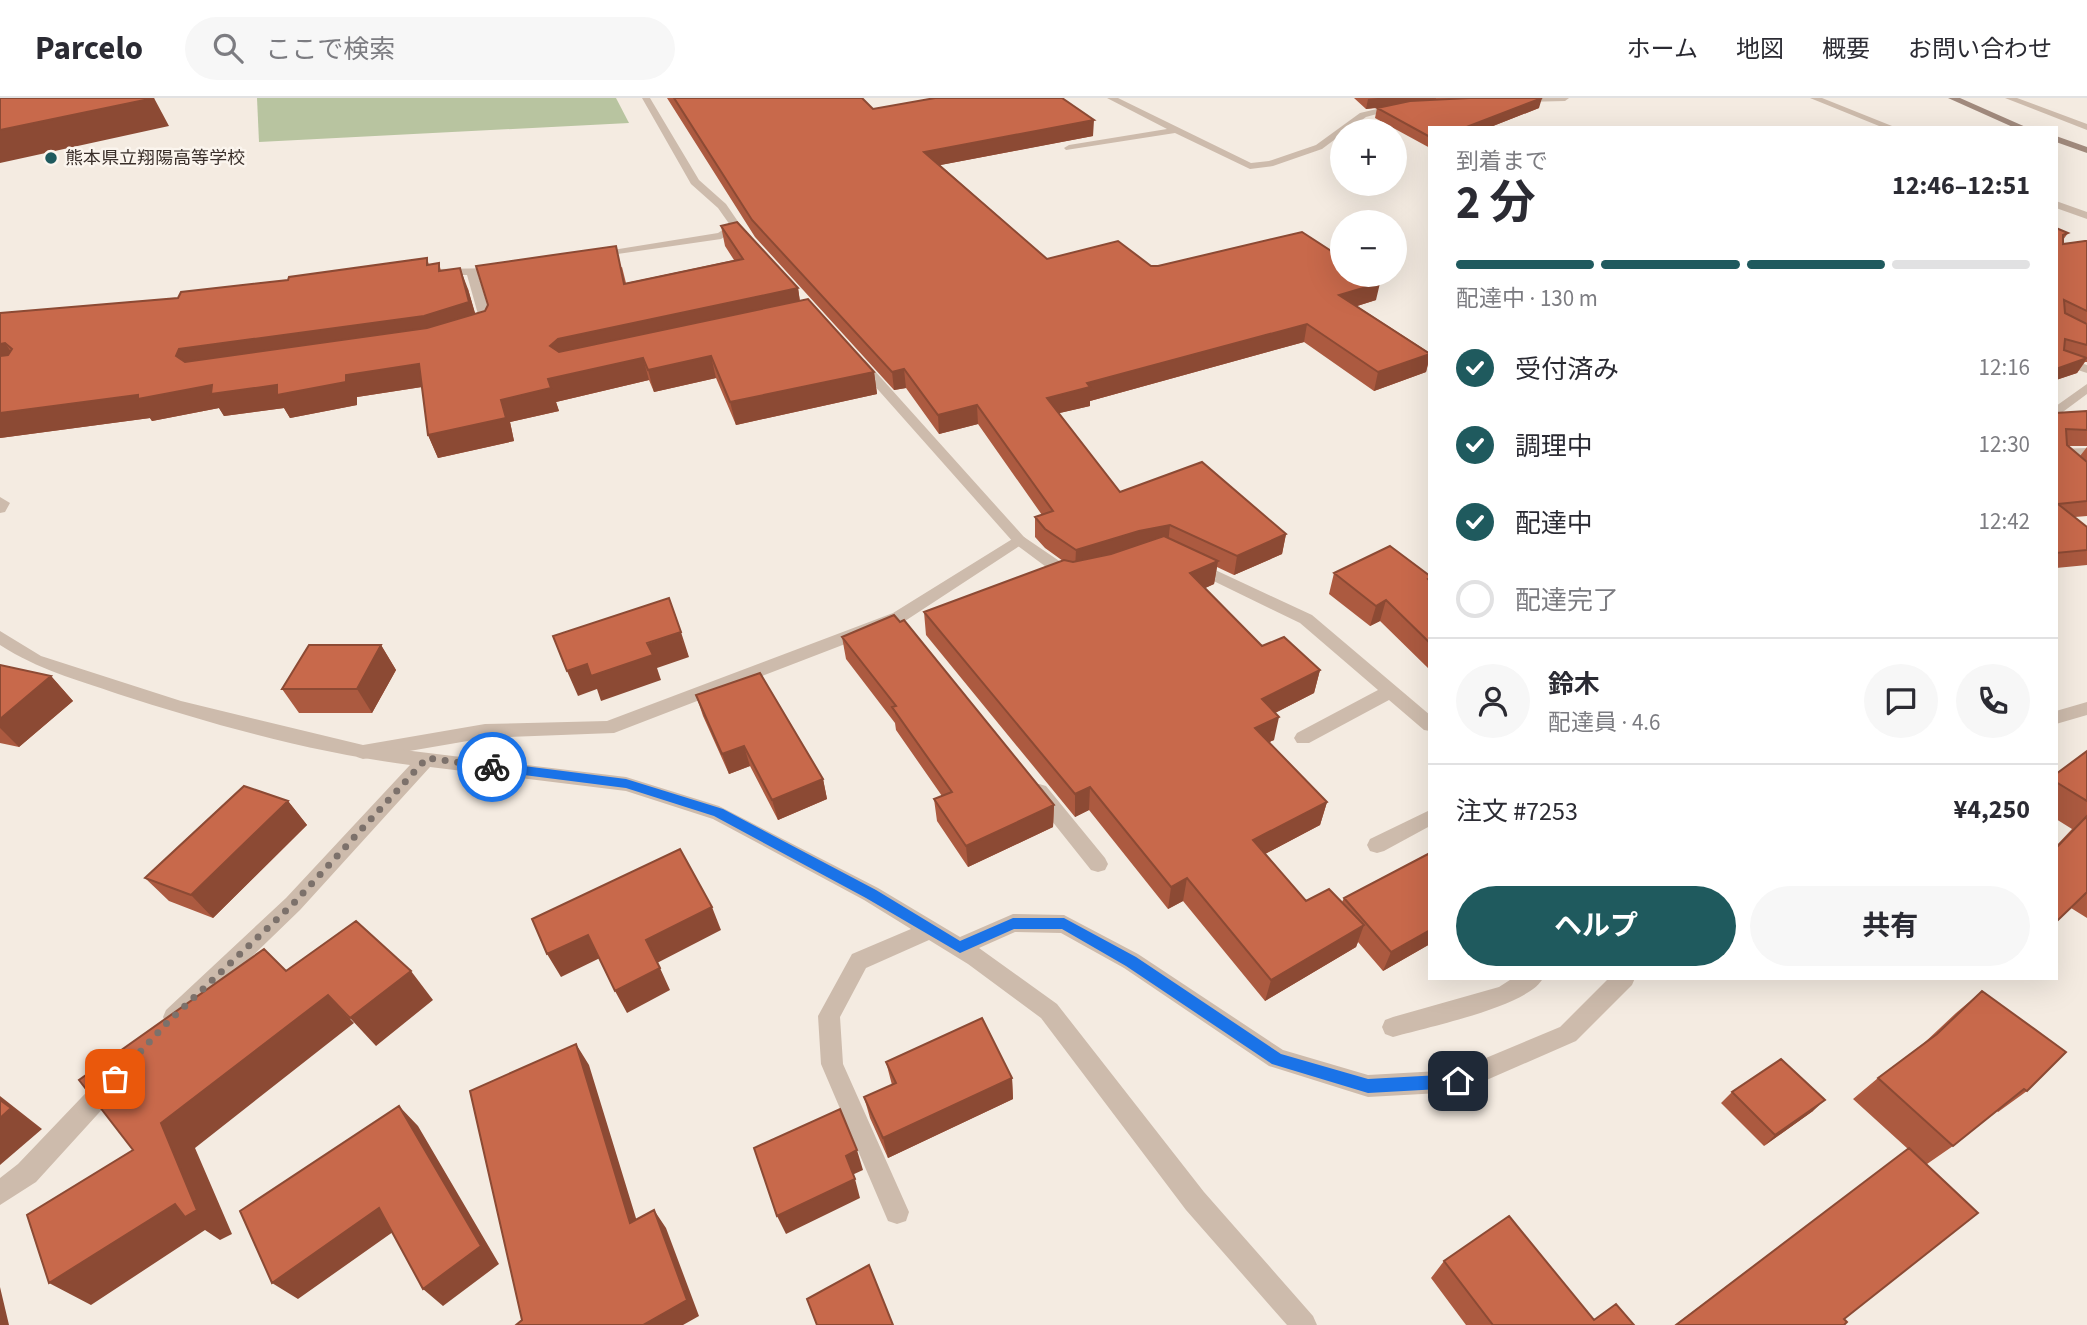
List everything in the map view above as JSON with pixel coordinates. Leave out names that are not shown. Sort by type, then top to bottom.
[{"type":"street","points":[[583,258],[720,236],[736,231],[736,226],[722,206],[695,182],[646,98]]},
{"type":"street","points":[[1111,98],[1250,166],[1270,164],[1319,147],[1363,115],[1407,105]]},
{"type":"street","points":[[1512,99],[1566,98]]},
{"type":"street","points":[[1814,98],[1888,126]]},
{"type":"street","points":[[1952,98],[2019,126]]},
{"type":"street","points":[[2009,98],[2087,127]]},
{"type":"street","points":[[1069,148],[1176,130]]},
{"type":"street","points":[[2058,140],[2087,150]]},
{"type":"street","points":[[2058,205],[2087,216]]},
{"type":"street","points":[[423,273],[515,269]]},
{"type":"street","points":[[472,272],[488,327],[475,331]]},
{"type":"street","points":[[849,349],[1019,540],[1072,578],[1083,575]]},
{"type":"street","points":[[2058,360],[2087,369]]},
{"type":"street","points":[[2058,411],[2087,388]]},
{"type":"street","points":[[2058,452],[2087,452]]},
{"type":"street","points":[[2058,453],[2077,470]]},
{"type":"street","points":[[0,501],[3,503],[0,509]]},
{"type":"street","points":[[363,752],[485,731],[608,728],[903,622],[1019,540]]},
{"type":"street","points":[[1187,562],[1306,619],[1428,723]]},
{"type":"street","points":[[0,637],[35,660],[178,707],[363,752],[626,784],[719,813],[871,894],[960,947],[1049,1011],[1195,1201],[1304,1325]]},
{"type":"street","points":[[1303,738],[1391,691]]},
{"type":"street","points":[[2058,717],[2087,708]]},
{"type":"street","points":[[158,1033],[293,904],[427,758]]},
{"type":"street","points":[[1029,778],[1098,863]]},
{"type":"street","points":[[1377,845],[1428,818]]},
{"type":"street","points":[[960,947],[1013,923],[1064,923],[1131,961],[1277,1059],[1368,1086],[1458,1081],[1568,1034],[1623,980]]},
{"type":"street","points":[[897,1212],[832,1063],[829,1016],[859,961],[930,930]]},
{"type":"street","points":[[1393,1027],[1505,995],[1529,980]]},
{"type":"street","points":[[0,1193],[27,1173],[121,1073]]},
{"type":"green space","points":[[257,98],[616,98],[629,123],[259,142]]},
{"type":"building","points":[[0,98],[154,98],[0,130]]},
{"type":"building","points":[[674,98],[862,98],[873,109],[935,98],[1062,98],[1094,120],[924,152],[1047,259],[1118,241],[1151,266],[1158,266],[1302,232],[1330,250],[1330,287],[1366,287],[1339,295],[1428,353],[1378,372],[1307,324],[1087,383],[1090,387],[1047,398],[1120,492],[1202,462],[1286,534],[1237,556],[1170,525],[1139,531],[1076,550],[1045,529],[1035,517],[1053,511],[977,405],[938,415],[904,369],[892,372],[752,220]]},
{"type":"building","points":[[1542,98],[1469,126],[1428,126],[1428,136],[1407,124],[1407,119],[1397,119],[1377,108],[1410,101]]},
{"type":"building","points":[[737,222],[798,288],[558,339],[550,346],[559,352],[808,299],[874,372],[730,402],[711,356],[648,370],[643,358],[548,379],[551,388],[501,400],[506,418],[428,435],[419,364],[346,375],[346,382],[277,395],[277,385],[211,394],[212,385],[138,399],[138,395],[0,413],[0,356],[8,355],[12,349],[5,343],[0,344],[0,313],[178,298],[181,292],[288,280],[289,277],[427,258],[427,265],[439,263],[439,271],[460,268],[469,302],[424,316],[179,349],[176,356],[185,362],[427,328],[485,311],[488,305],[476,266],[616,246],[624,284],[743,259],[721,226]]},
{"type":"building","points":[[2058,229],[2068,233],[2063,235],[2063,244],[2087,241],[2087,311],[2064,300],[2065,313],[2087,324],[2087,345],[2065,339],[2064,350],[2087,358],[2058,368]]},
{"type":"building","points":[[2087,411],[2087,430],[2066,429],[2067,445],[2087,462],[2087,501],[2058,504],[2058,413]]},
{"type":"building","points":[[2058,504],[2087,527],[2087,550],[2058,553]]},
{"type":"building","points":[[1164,536],[1218,561],[1190,573],[1262,646],[1284,637],[1320,670],[1262,699],[1279,717],[1255,728],[1327,802],[1253,840],[1306,901],[1329,889],[1364,925],[1271,980],[1187,878],[1171,887],[1090,787],[1075,794],[924,612],[1064,560],[1073,562],[1111,554]]},
{"type":"building","points":[[1390,546],[1428,574],[1428,641],[1386,600],[1376,606],[1334,573]]},
{"type":"building","points":[[669,598],[681,632],[647,643],[653,655],[591,676],[587,664],[567,671],[553,636]]},
{"type":"building","points":[[894,615],[900,622],[904,620],[1054,805],[966,846],[934,799],[952,792],[892,707],[896,706],[842,637]]},
{"type":"building","points":[[309,645],[381,645],[357,689],[282,689]]},
{"type":"building","points":[[0,665],[51,676],[0,719]]},
{"type":"building","points":[[760,673],[823,779],[772,800],[744,746],[722,754],[696,695]]},
{"type":"building","points":[[2087,751],[2087,801],[2058,783],[2058,773]]},
{"type":"building","points":[[244,786],[288,801],[191,895],[145,878]]},
{"type":"building","points":[[2087,816],[2087,892],[2058,920],[2058,846]]},
{"type":"building","points":[[680,849],[712,907],[646,940],[660,968],[615,991],[588,935],[547,954],[532,919]]},
{"type":"building","points":[[1428,854],[1428,931],[1391,952],[1344,898]]},
{"type":"building","points":[[356,921],[411,971],[350,1018],[328,995],[161,1123],[197,1210],[185,1217],[175,1204],[49,1283],[27,1215],[133,1150],[79,1080],[264,949],[286,971]]},
{"type":"building","points":[[1982,991],[2066,1052],[2027,1091],[2024,1089],[1953,1146],[1878,1078],[1937,1034]]},
{"type":"building","points":[[982,1018],[1012,1078],[883,1138],[864,1097],[896,1083],[886,1062]]},
{"type":"building","points":[[576,1044],[630,1223],[654,1210],[687,1300],[643,1325],[516,1325],[522,1320],[470,1091]]},
{"type":"building","points":[[1781,1059],[1825,1100],[1775,1135],[1732,1092]]},
{"type":"building","points":[[0,1100],[11,1108],[0,1118]]},
{"type":"building","points":[[399,1106],[481,1246],[423,1289],[379,1208],[272,1283],[240,1211]]},
{"type":"building","points":[[840,1109],[857,1150],[846,1156],[855,1179],[777,1216],[754,1148]]},
{"type":"building","points":[[1909,1148],[1978,1213],[1844,1319],[1847,1322],[1844,1325],[1676,1325]]},
{"type":"building","points":[[1509,1216],[1594,1320],[1616,1304],[1634,1325],[1493,1325],[1444,1261]]},
{"type":"building","points":[[869,1265],[893,1325],[817,1325],[807,1299]]},
{"type":"way so far","points":[[115,1079],[167,1023],[293,904],[427,758],[492,767]]},
{"type":"place","name":"熊本県立翔陽高等学校","points":[[51,158]]},
{"type":"route","points":[[492,767],[626,784],[719,813],[871,894],[960,947],[1013,923],[1064,923],[1131,961],[1277,1059],[1368,1086],[1458,1081]]}]
